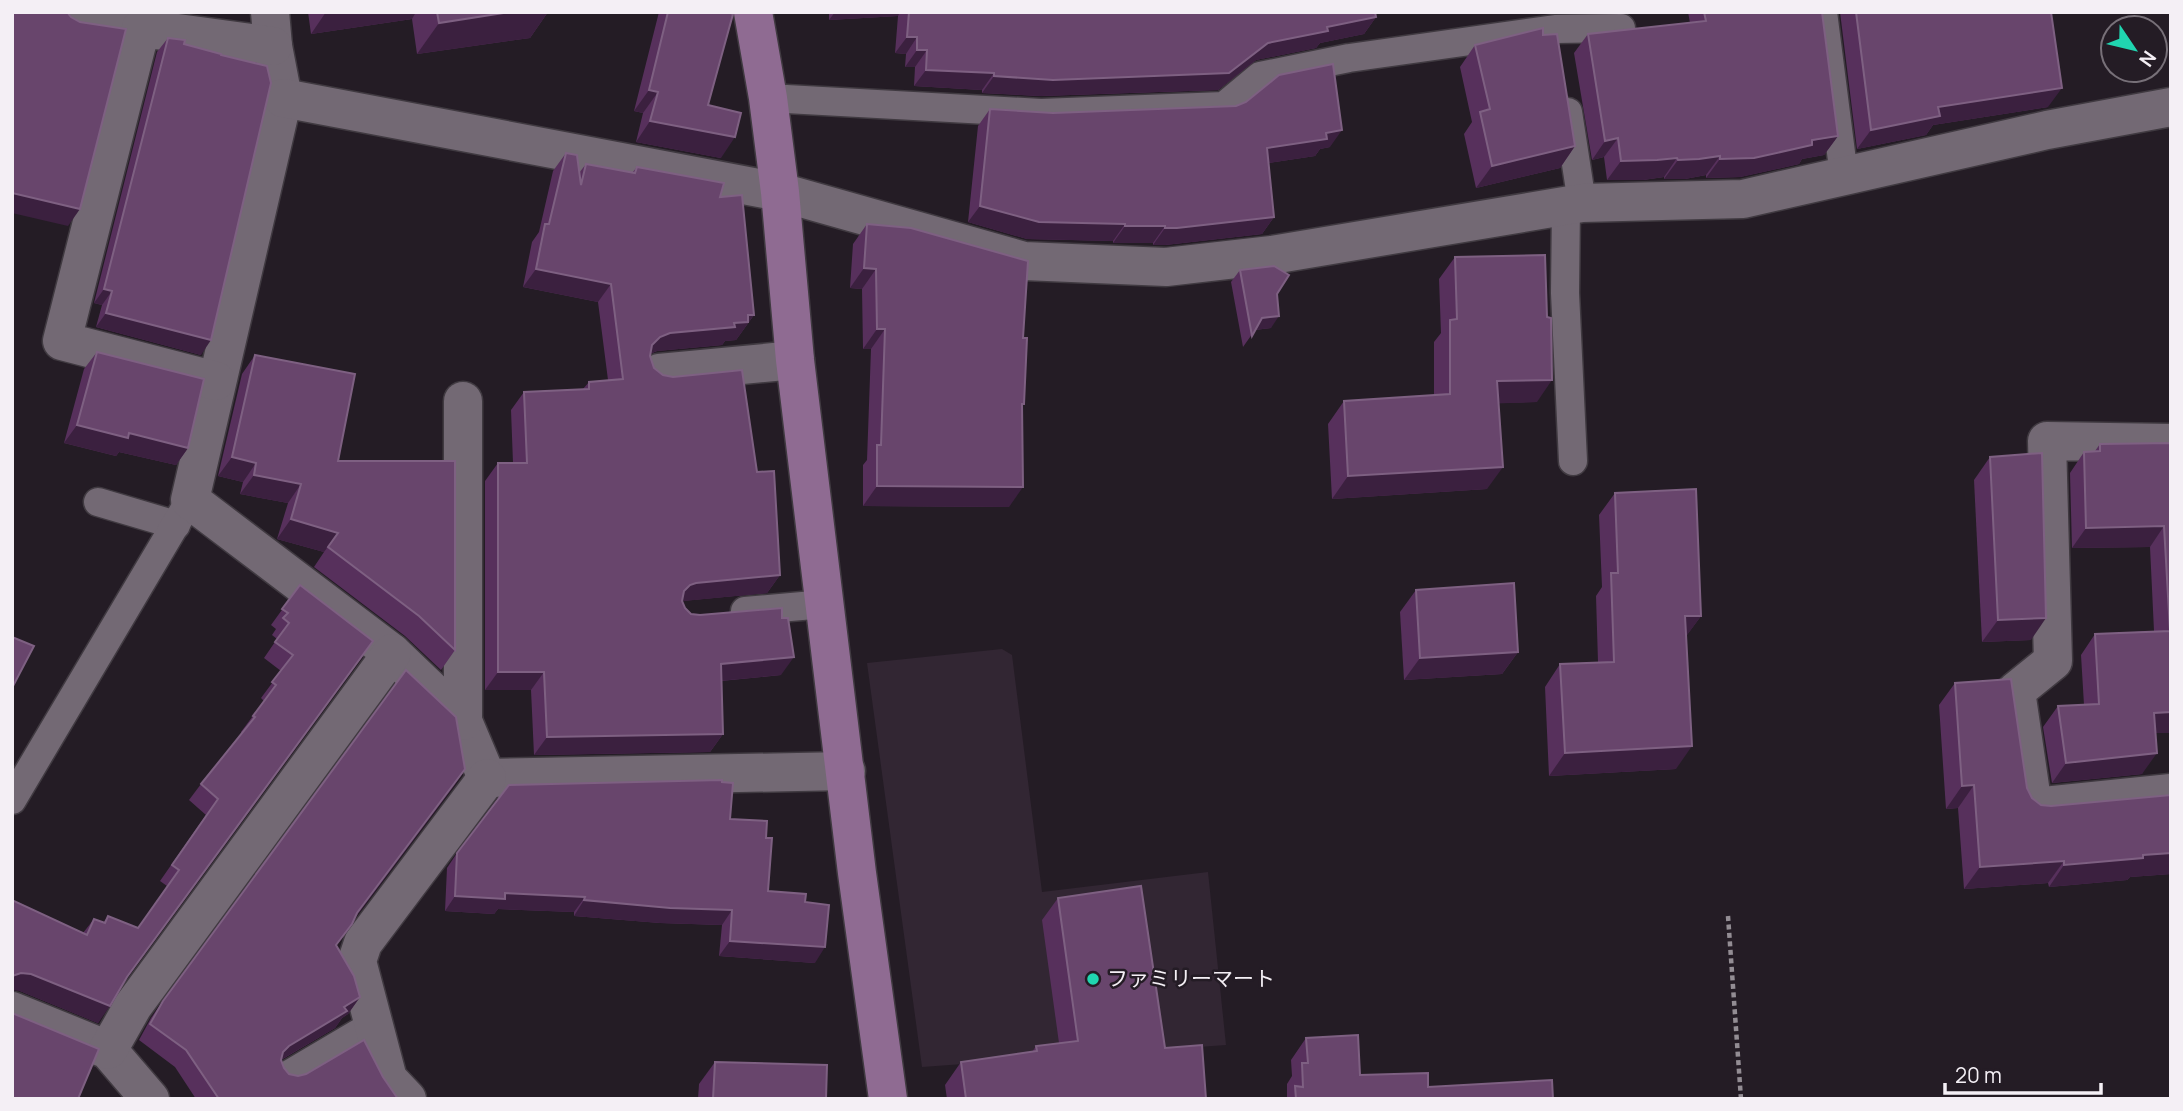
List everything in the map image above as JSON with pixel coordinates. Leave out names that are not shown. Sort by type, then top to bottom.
[{"type":"street","points":[[753,12],[780,192],[794,360],[846,771],[856,873],[888,1099]]},
{"type":"street","points":[[72,17],[141,28],[272,29],[283,98],[183,512],[392,653],[463,720]]},
{"type":"street","points":[[141,28],[62,341],[216,382]]},
{"type":"street","points":[[283,98],[780,192],[1024,261],[1166,267],[1272,255],[1574,204],[1743,199],[2047,131],[2171,107]]},
{"type":"street","points":[[659,373],[794,360]]},
{"type":"street","points":[[463,401],[463,720],[487,778]]},
{"type":"street","points":[[2171,443],[2047,440],[2053,661],[2016,691],[2033,807],[2171,793]]},
{"type":"street","points":[[108,1050],[133,1006],[392,653]]},
{"type":"street","points":[[487,778],[846,771]]},
{"type":"street","points":[[407,1099],[388,1079],[357,961],[363,943],[487,778]]},
{"type":"street","points":[[12,1011],[108,1050],[150,1099]]},
{"type":"lane","points":[[1823,12],[1844,176]]},
{"type":"lane","points":[[768,98],[1041,113],[1224,106],[1260,76],[1349,58],[1557,45],[1620,28]]},
{"type":"lane","points":[[1557,45],[1574,204],[1565,293],[1573,461]]},
{"type":"lane","points":[[12,800],[183,512],[98,502]]},
{"type":"lane","points":[[714,614],[825,604]]},
{"type":"lane","points":[[286,1076],[374,1024]]},
{"type":"path","points":[[1728,916],[1741,1099]]},
{"type":"shaded area","points":[[1002,649],[1012,655],[1042,892],[1208,872],[1226,1045],[922,1067],[867,663]]},
{"type":"building","points":[[12,12],[67,12],[80,22],[126,29],[80,209],[12,193]]},
{"type":"building","points":[[437,12],[510,12],[439,23]]},
{"type":"building","points":[[668,12],[733,14],[708,105],[741,113],[735,137],[650,121],[658,92],[649,90]]},
{"type":"building","points":[[909,12],[1375,12],[1376,17],[1327,27],[1328,31],[1268,43],[1229,73],[1053,80],[994,76],[994,73],[926,70],[927,50],[917,50],[917,37],[907,37]]},
{"type":"building","points":[[1704,12],[1822,12],[1838,136],[1812,140],[1812,145],[1754,158],[1720,159],[1720,156],[1621,161],[1618,138],[1605,141],[1588,34],[1706,21]]},
{"type":"building","points":[[1856,12],[2051,12],[2062,88],[1938,107],[1940,116],[1871,130]]},
{"type":"building","points":[[1543,28],[1543,35],[1557,34],[1575,146],[1492,166],[1480,112],[1490,109],[1475,45]]},
{"type":"building","points":[[168,38],[185,40],[184,44],[267,66],[271,83],[211,340],[106,313],[112,291],[104,289]]},
{"type":"building","points":[[1333,64],[1342,130],[1326,133],[1327,139],[1267,148],[1274,217],[1165,228],[1039,222],[980,206],[990,109],[1053,113],[1236,106],[1246,102],[1279,75]]},
{"type":"building","points":[[566,153],[577,155],[581,185],[586,164],[635,173],[637,167],[724,183],[720,197],[742,195],[754,315],[748,315],[748,322],[734,323],[735,327],[670,333],[660,337],[652,345],[650,356],[654,368],[663,375],[673,377],[742,370],[757,472],[774,471],[780,575],[696,583],[684,591],[682,601],[691,614],[782,608],[782,618],[788,618],[794,657],[721,664],[723,734],[547,737],[544,672],[498,672],[498,463],[527,463],[524,392],[589,389],[589,382],[623,379],[611,284],[536,269],[545,224],[549,224]]},
{"type":"building","points":[[867,224],[911,228],[1028,261],[1023,338],[1027,338],[1022,404],[1023,487],[877,486],[885,329],[877,329],[876,269],[864,268]]},
{"type":"building","points":[[1545,255],[1547,317],[1551,318],[1552,380],[1497,381],[1503,467],[1348,476],[1344,401],[1450,394],[1450,320],[1457,319],[1455,257]]},
{"type":"building","points":[[1274,266],[1289,275],[1277,294],[1279,316],[1262,318],[1252,336],[1240,270]]},
{"type":"building","points":[[97,352],[204,379],[188,448],[129,433],[128,438],[77,425]]},
{"type":"building","points":[[255,355],[355,374],[338,461],[455,461],[455,650],[419,616],[328,547],[338,533],[291,519],[301,484],[254,475],[256,463],[232,457]]},
{"type":"building","points":[[2171,443],[2171,712],[2154,713],[2157,753],[2066,763],[2058,706],[2099,704],[2095,634],[2170,631],[2164,526],[2086,528],[2084,452],[2100,451],[2100,444]]},
{"type":"building","points":[[2042,453],[2046,618],[1998,620],[1990,457]]},
{"type":"building","points":[[1696,489],[1701,616],[1685,616],[1692,746],[1565,753],[1560,664],[1614,662],[1611,573],[1618,573],[1615,493]]},
{"type":"building","points":[[1514,583],[1518,652],[1420,658],[1416,590]]},
{"type":"building","points":[[300,585],[373,641],[127,977],[110,1006],[31,974],[12,976],[12,900],[87,935],[94,919],[105,923],[108,916],[138,928],[179,870],[172,865],[218,799],[201,784],[255,717],[253,716],[276,685],[272,682],[293,655],[275,642],[289,623],[283,618],[288,613],[282,609]]},
{"type":"building","points":[[12,637],[34,646],[12,688]]},
{"type":"building","points":[[406,670],[456,717],[465,769],[336,945],[354,976],[360,997],[344,1007],[347,1011],[289,1046],[283,1052],[281,1060],[289,1074],[298,1076],[364,1040],[398,1099],[219,1099],[186,1050],[150,1024],[163,1001]]},
{"type":"building","points":[[2011,679],[2027,788],[2032,798],[2041,805],[2051,806],[2171,795],[2171,853],[2064,865],[2064,861],[1980,867],[1974,785],[1962,786],[1955,683]]},
{"type":"building","points":[[722,780],[733,783],[730,819],[767,821],[766,838],[772,838],[768,891],[806,894],[805,902],[829,905],[825,947],[730,941],[732,910],[670,908],[584,900],[585,897],[505,893],[505,899],[455,896],[457,853],[509,785]]},
{"type":"building","points":[[1141,886],[1165,1048],[1202,1045],[1206,1099],[966,1099],[961,1062],[1037,1051],[1036,1046],[1078,1041],[1058,898]]},
{"type":"building","points":[[12,1013],[99,1049],[78,1099],[12,1099]]},
{"type":"building","points":[[1358,1035],[1360,1075],[1428,1073],[1428,1087],[1552,1080],[1553,1099],[1296,1099],[1295,1086],[1303,1087],[1302,1063],[1308,1063],[1306,1038]]},
{"type":"building","points":[[715,1062],[827,1065],[826,1099],[713,1099]]},
{"type":"place","name":"ファミリーマート","points":[[1093,979]]}]
